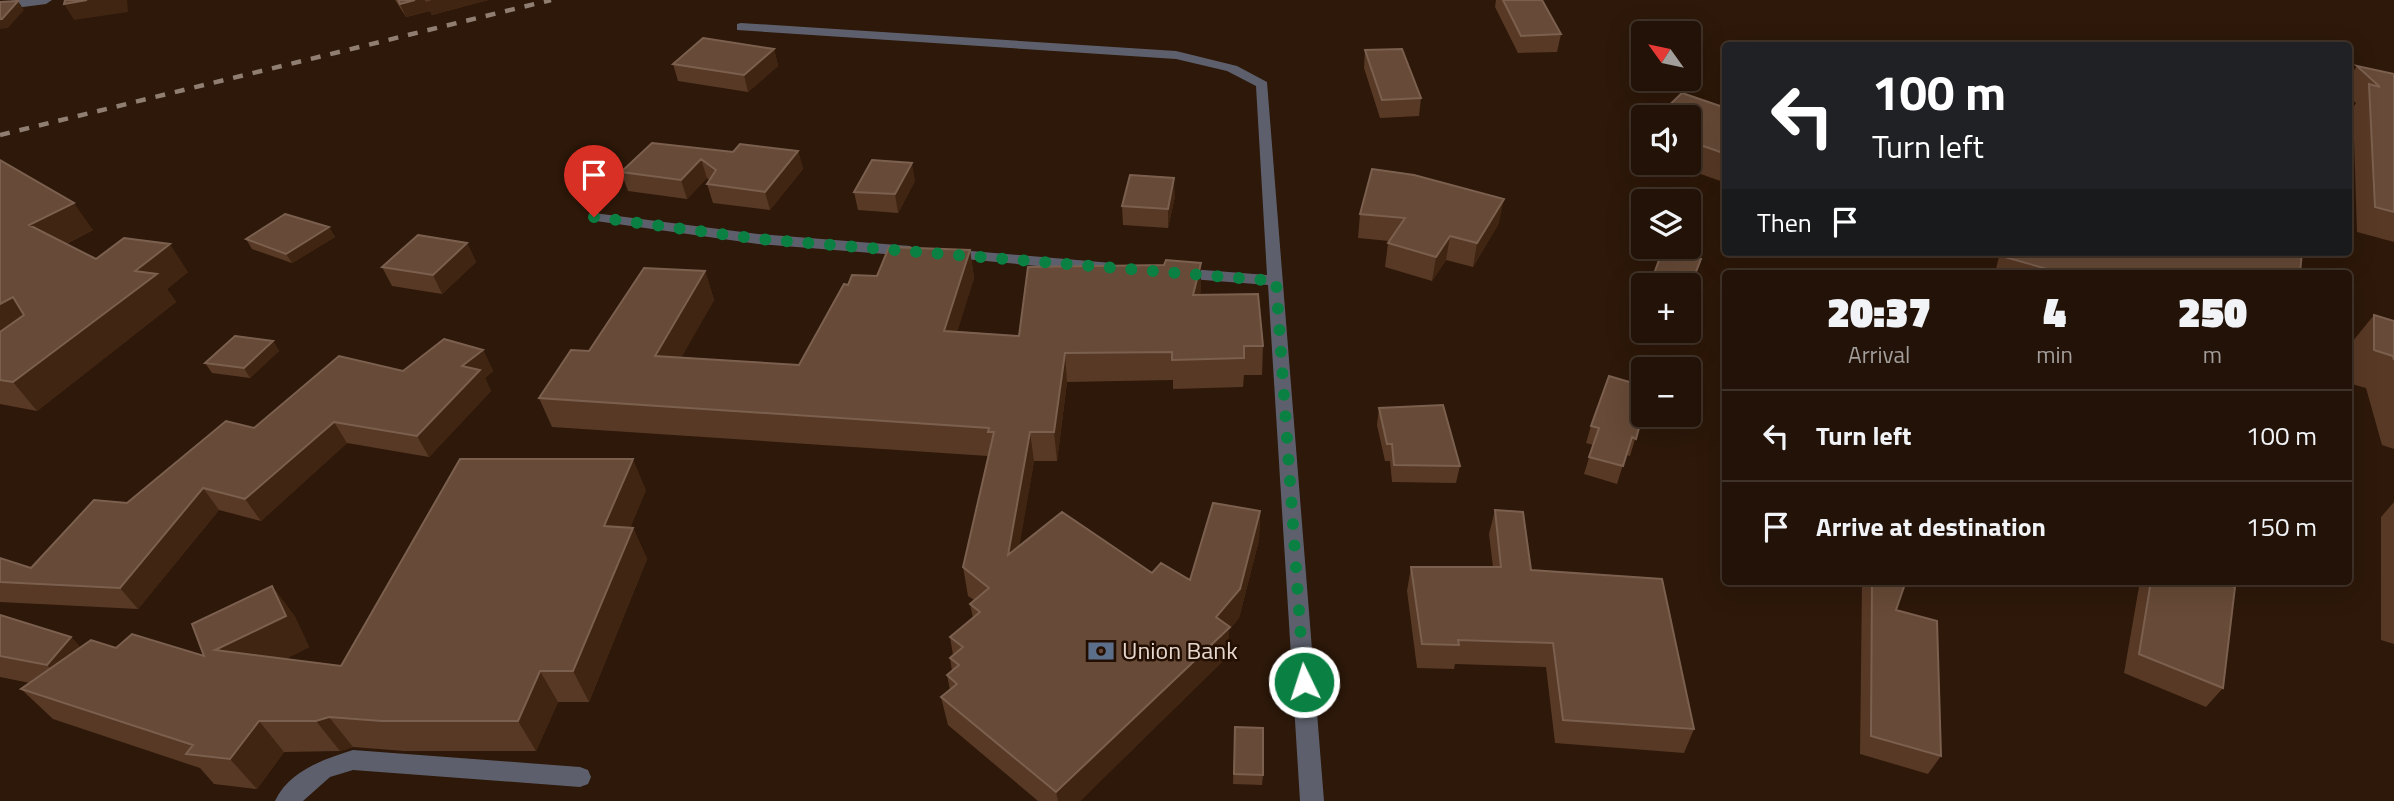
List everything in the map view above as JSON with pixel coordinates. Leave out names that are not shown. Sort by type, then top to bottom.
[{"type":"street","points":[[0,6],[46,0]]},
{"type":"street","points":[[741,27],[1164,54],[1226,65],[1250,75],[1262,85],[1312,801]]},
{"type":"street","points":[[594,217],[758,239],[1126,269]]},
{"type":"street","points":[[1167,272],[1276,281]]},
{"type":"street","points":[[287,801],[323,769],[354,760],[580,777]]},
{"type":"building","points":[[65,0],[87,0],[64,4]]},
{"type":"building","points":[[398,0],[415,0],[400,4]]},
{"type":"building","points":[[1503,0],[1542,0],[1561,34],[1521,36]]},
{"type":"building","points":[[18,1],[2,19],[0,19],[0,2]]},
{"type":"building","points":[[703,38],[774,49],[744,75],[673,64]]},
{"type":"building","points":[[1402,49],[1421,98],[1382,100],[1365,50]]},
{"type":"building","points":[[2357,66],[2394,74],[2394,212],[2375,207],[2369,84],[2380,87]]},
{"type":"building","points":[[1682,93],[1722,107],[1722,153],[1701,145],[1701,105],[1670,105]]},
{"type":"building","points":[[652,143],[733,152],[740,144],[798,151],[765,192],[707,184],[716,170],[701,159],[681,180],[621,172]]},
{"type":"building","points":[[0,160],[74,203],[29,225],[96,259],[124,238],[170,244],[135,271],[157,274],[13,382],[0,380],[0,332],[24,315],[13,297],[0,304]]},
{"type":"building","points":[[872,160],[912,163],[895,194],[854,192]]},
{"type":"building","points":[[1372,169],[1414,175],[1504,199],[1477,243],[1450,236],[1436,257],[1388,243],[1405,218],[1360,214]]},
{"type":"building","points":[[1130,175],[1174,178],[1168,209],[1122,206]]},
{"type":"building","points":[[285,214],[329,227],[286,254],[246,239]]},
{"type":"building","points":[[418,235],[467,243],[433,275],[382,267]]},
{"type":"building","points":[[889,247],[970,250],[944,331],[1019,336],[1028,267],[1164,265],[1166,260],[1201,263],[1193,295],[1258,294],[1263,346],[1244,346],[1244,358],[1172,360],[1172,352],[1065,353],[1054,432],[1030,432],[1008,555],[1062,512],[1152,573],[1161,563],[1190,580],[1213,503],[1260,511],[1240,589],[1216,617],[1230,627],[1056,792],[941,697],[957,684],[947,675],[959,665],[950,658],[963,647],[950,637],[980,612],[970,604],[989,588],[963,567],[994,432],[988,432],[989,428],[539,398],[571,350],[589,351],[644,268],[705,271],[655,356],[799,365],[844,284],[848,285],[852,275],[877,276]]},
{"type":"building","points":[[2302,256],[2300,270],[2050,270],[2005,257]]},
{"type":"building","points":[[1659,259],[1701,259],[1696,273],[1654,273]]},
{"type":"building","points":[[2374,315],[2394,321],[2394,360],[2393,356],[2374,350]]},
{"type":"building","points":[[235,336],[273,341],[244,368],[205,363]]},
{"type":"building","points":[[444,339],[483,350],[462,366],[480,370],[417,436],[334,422],[245,499],[203,488],[120,588],[0,582],[0,558],[31,568],[94,500],[127,503],[226,421],[254,428],[339,356],[403,371]]},
{"type":"building","points":[[1609,376],[1631,382],[1631,427],[1639,427],[1636,439],[1632,437],[1623,466],[1589,457],[1599,428],[1591,426]]},
{"type":"building","points":[[1443,405],[1460,466],[1394,465],[1392,444],[1387,444],[1379,408]]},
{"type":"building","points":[[460,459],[633,459],[604,526],[633,528],[573,671],[540,671],[518,721],[382,721],[329,717],[316,721],[259,721],[230,759],[186,754],[193,745],[21,689],[91,640],[116,648],[132,634],[204,656],[192,624],[272,586],[286,616],[215,650],[341,666]]},
{"type":"building","points":[[1495,510],[1523,512],[1531,570],[1662,579],[1694,729],[1563,720],[1553,643],[1458,640],[1459,645],[1422,644],[1411,567],[1501,567]]},
{"type":"building","points":[[1872,585],[1905,585],[1896,610],[1937,621],[1941,756],[1871,736]]},
{"type":"building","points":[[2150,585],[2235,587],[2223,688],[2139,654]]},
{"type":"building","points":[[0,615],[71,637],[47,665],[0,656]]},
{"type":"building","points":[[1235,727],[1263,728],[1263,775],[1234,774]]},
{"type":"railway","points":[[0,135],[551,0]]},
{"type":"place","name":"Union Bank","points":[[1101,651]]},
{"type":"route","points":[[594,217],[758,239],[1276,281],[1304,682]]}]
